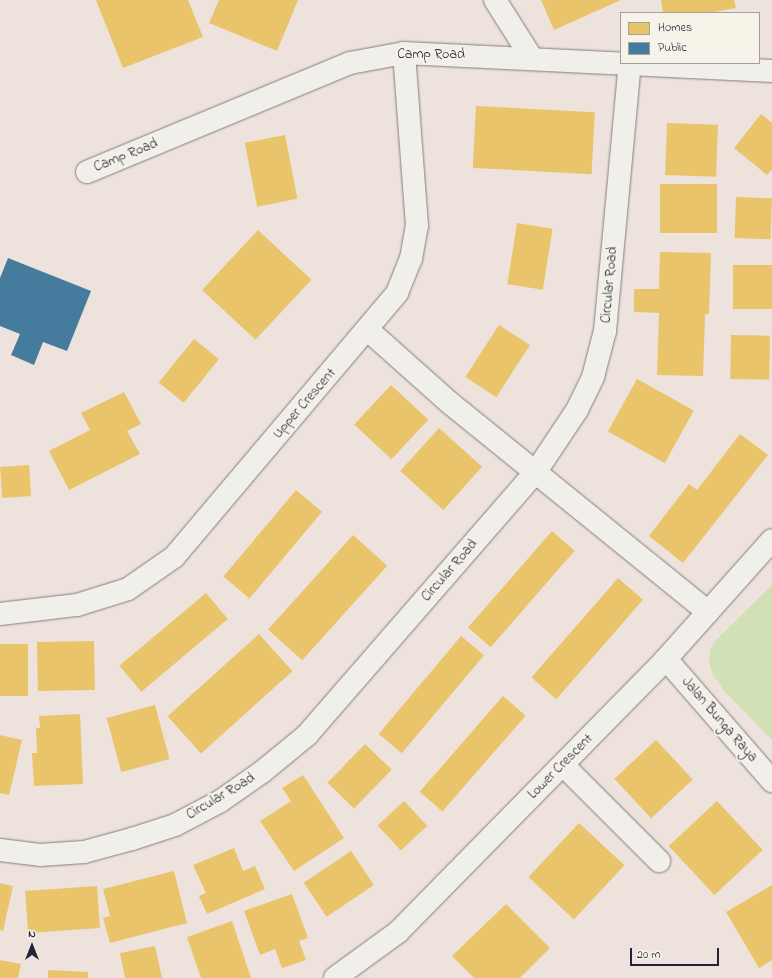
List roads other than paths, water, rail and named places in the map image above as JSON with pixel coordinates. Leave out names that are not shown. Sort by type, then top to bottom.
[{"type":"street","points":[[495,0],[530,57]]},
{"type":"street","name":"Camp Road","points":[[87,172],[350,63],[404,53],[530,57],[620,63]]},
{"type":"street","name":"Upper Crescent","points":[[0,614],[77,605],[128,589],[174,557],[368,330],[397,293],[411,259],[417,226],[404,53]]},
{"type":"street","name":"Camp Road","points":[[630,64],[772,71]]},
{"type":"street","name":"Circular Road","points":[[0,850],[40,855],[84,852],[132,840],[175,825],[219,802],[262,772],[307,736],[535,473],[577,410],[593,377],[605,331],[630,64]]},
{"type":"street","points":[[368,330],[450,403],[708,612]]},
{"type":"street","name":"Lower Crescent","points":[[335,978],[398,932],[666,659],[772,540]]},
{"type":"street","name":"Jalan Bunga Raya","points":[[666,659],[772,782]]},
{"type":"street","points":[[563,765],[659,861]]}]
